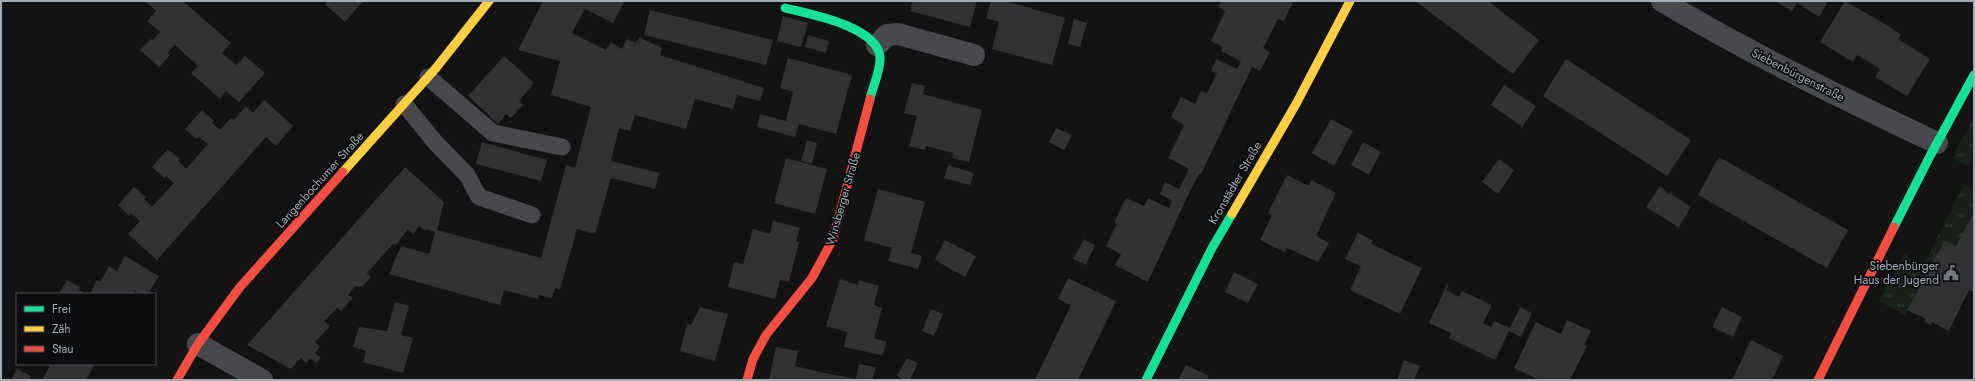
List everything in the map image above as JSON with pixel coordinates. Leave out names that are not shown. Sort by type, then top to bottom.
[{"type":"street","name":"Langenbochumer Straße","points":[[178,380],[198,344],[240,287],[428,77],[489,1]]},
{"type":"street","name":"Kronstädter Straße","points":[[1146,380],[1212,248],[1296,104],[1350,1]]},
{"type":"street","name":"Siebenbürgenstraße","points":[[1662,1],[1761,56],[1862,108],[1937,143]]},
{"type":"street","points":[[785,8],[846,26],[869,37],[876,45],[887,35],[898,34],[974,55]]},
{"type":"street","name":"Winsberger Straße","points":[[747,380],[753,359],[766,334],[812,278],[833,239],[879,68],[880,55],[876,45]]},
{"type":"street","points":[[1818,380],[1937,143],[1974,75]]},
{"type":"street","points":[[198,344],[262,380]]},
{"type":"lane","points":[[428,77],[493,133],[562,147]]},
{"type":"lane","points":[[404,104],[435,142],[467,174],[479,197],[532,215]]},
{"type":"green space","points":[[1974,116],[1974,156],[1969,166],[1952,158]]},
{"type":"green space","points":[[1964,184],[1972,189],[1974,185],[1974,212],[1956,246],[1945,240],[1929,271],[1925,262]]},
{"type":"green space","points":[[1904,253],[1919,270],[1926,275],[1905,315],[1879,301]]},
{"type":"building","points":[[145,1],[183,1],[231,43],[222,53],[236,65],[245,56],[265,73],[239,102],[226,91],[220,99],[191,73],[198,66],[175,45],[167,53],[170,55],[159,67],[140,50],[151,39],[153,40],[160,32],[147,21],[156,11]]},
{"type":"building","points":[[328,1],[363,1],[345,22],[325,4]]},
{"type":"building","points":[[543,1],[625,1],[613,23],[585,9],[572,33],[606,50],[611,42],[622,49],[627,39],[636,43],[639,37],[662,48],[660,55],[764,88],[760,101],[737,95],[733,109],[695,99],[686,129],[635,115],[630,131],[619,128],[611,161],[659,173],[655,189],[611,178],[595,234],[577,229],[560,289],[555,288],[552,298],[539,295],[538,299],[504,290],[500,305],[389,274],[401,246],[429,254],[435,232],[426,229],[425,231],[419,226],[413,234],[408,229],[396,245],[393,244],[367,273],[371,277],[362,287],[355,286],[348,295],[353,298],[341,311],[337,308],[324,321],[330,326],[315,342],[320,347],[315,353],[321,358],[316,363],[310,358],[306,363],[301,358],[291,369],[247,345],[405,167],[444,202],[437,230],[541,258],[566,165],[575,168],[591,107],[551,95],[560,61],[518,50]]},
{"type":"building","points":[[913,1],[977,1],[970,27],[910,11]]},
{"type":"building","points":[[991,1],[1005,1],[1065,18],[1052,65],[992,49],[999,22],[986,18]]},
{"type":"building","points":[[1221,1],[1293,2],[1284,21],[1278,19],[1263,48],[1270,52],[1260,71],[1252,67],[1201,174],[1199,174],[1189,193],[1148,282],[1115,265],[1121,254],[1106,246],[1117,224],[1114,223],[1126,198],[1144,206],[1148,198],[1169,208],[1172,201],[1160,194],[1165,182],[1179,189],[1189,169],[1168,158],[1184,125],[1171,117],[1181,97],[1195,104],[1201,91],[1207,93],[1217,73],[1211,71],[1216,59],[1237,69],[1241,61],[1221,51],[1223,47],[1211,41],[1225,11],[1218,7]]},
{"type":"building","points":[[1415,1],[1488,1],[1539,40],[1513,74]]},
{"type":"building","points":[[1775,1],[1828,1],[1819,17],[1797,3],[1792,11]]},
{"type":"building","points":[[1845,1],[1890,27],[1901,35],[1898,39],[1930,59],[1907,96],[1875,77],[1880,69],[1869,62],[1857,55],[1853,62],[1820,42]]},
{"type":"building","points":[[650,10],[773,40],[766,65],[644,35]]},
{"type":"building","points":[[783,16],[808,23],[801,47],[777,41]]},
{"type":"building","points":[[1074,19],[1087,23],[1080,47],[1068,44]]},
{"type":"building","points":[[808,35],[829,41],[826,53],[805,47]]},
{"type":"building","points":[[504,56],[534,83],[519,101],[523,105],[511,118],[506,114],[498,124],[468,96]]},
{"type":"building","points":[[788,58],[852,75],[836,134],[799,124],[795,137],[757,127],[760,114],[786,121],[793,92],[780,88]]},
{"type":"building","points":[[1566,59],[1691,140],[1667,176],[1543,96]]},
{"type":"building","points":[[912,83],[925,86],[923,94],[982,110],[969,162],[952,158],[953,153],[926,146],[925,150],[909,146],[917,116],[904,113]]},
{"type":"building","points":[[1504,85],[1536,106],[1521,129],[1521,126],[1491,105]]},
{"type":"building","points":[[264,100],[293,126],[276,146],[266,137],[157,260],[128,234],[140,221],[131,213],[129,216],[118,205],[134,187],[146,197],[144,199],[152,207],[174,183],[166,176],[164,178],[152,167],[168,149],[180,159],[178,161],[186,169],[208,144],[199,137],[197,139],[185,129],[202,110],[214,121],[212,123],[220,130],[231,118],[234,120],[246,106],[253,113]]},
{"type":"building","points":[[1331,119],[1353,131],[1334,166],[1312,153]]},
{"type":"building","points":[[1056,128],[1072,135],[1064,150],[1049,142]]},
{"type":"building","points":[[807,140],[817,143],[812,164],[801,161]]},
{"type":"building","points":[[482,142],[547,160],[541,181],[476,164]]},
{"type":"building","points":[[1363,142],[1381,152],[1369,175],[1351,165]]},
{"type":"building","points":[[1719,157],[1848,230],[1827,268],[1698,195]]},
{"type":"building","points":[[786,158],[827,169],[815,214],[774,203]]},
{"type":"building","points":[[1499,159],[1514,170],[1498,194],[1482,182]]},
{"type":"building","points":[[948,165],[974,173],[970,185],[944,178]]},
{"type":"building","points":[[1287,175],[1309,186],[1311,180],[1336,193],[1316,236],[1329,243],[1318,262],[1287,248],[1284,252],[1260,240],[1272,215],[1268,213]]},
{"type":"building","points":[[1660,186],[1669,194],[1672,191],[1671,194],[1691,207],[1677,230],[1678,227],[1646,207]]},
{"type":"building","points":[[878,189],[925,202],[911,253],[922,256],[918,269],[888,261],[892,248],[864,240]]},
{"type":"building","name":"Siebenbürger Haus der Jugend","points":[[1974,212],[1974,292],[1969,290],[1949,331],[1932,322],[1931,325],[1925,322],[1926,319],[1907,310],[1945,240],[1956,246]]},
{"type":"building","points":[[773,221],[800,228],[796,241],[799,242],[789,282],[780,280],[775,299],[728,287],[734,262],[743,264],[753,229],[770,234]]},
{"type":"building","points":[[1358,233],[1373,240],[1371,244],[1422,268],[1400,314],[1350,290],[1361,266],[1345,259]]},
{"type":"building","points":[[1084,239],[1095,245],[1086,265],[1073,259]]},
{"type":"building","points":[[945,240],[976,256],[965,277],[935,260]]},
{"type":"building","points":[[125,256],[159,276],[149,293],[138,293],[135,291],[134,293],[90,293],[97,280],[100,282],[109,266],[117,271]]},
{"type":"building","points":[[1234,272],[1258,284],[1248,303],[1225,292]]},
{"type":"building","points":[[1068,278],[1116,301],[1078,380],[1035,380],[1071,305],[1058,299]]},
{"type":"building","points":[[840,279],[858,285],[859,280],[879,286],[874,305],[882,308],[874,338],[887,342],[882,355],[844,347],[847,332],[826,326]]},
{"type":"building","points":[[67,280],[80,287],[79,290],[84,293],[60,293]]},
{"type":"building","points":[[1447,284],[1449,285],[1446,290],[1459,297],[1462,291],[1492,305],[1483,323],[1491,327],[1494,321],[1510,328],[1520,307],[1532,313],[1521,337],[1509,331],[1495,360],[1449,338],[1451,333],[1429,323]]},
{"type":"building","points":[[395,302],[409,306],[401,335],[413,338],[403,373],[363,362],[366,351],[353,347],[359,327],[387,331]]},
{"type":"building","points":[[700,307],[728,314],[715,361],[680,351],[687,324],[691,325]]},
{"type":"building","points":[[1722,307],[1742,317],[1733,337],[1712,327]]},
{"type":"building","points":[[931,309],[943,314],[934,336],[922,331]]},
{"type":"building","points":[[1567,320],[1591,331],[1584,345],[1587,346],[1570,380],[1539,380],[1514,368],[1536,322],[1561,334]]},
{"type":"building","points":[[1751,340],[1783,356],[1772,380],[1732,380]]},
{"type":"building","points":[[776,347],[798,351],[795,366],[825,373],[856,379],[859,364],[876,367],[872,380],[769,380]]},
{"type":"building","points":[[907,358],[918,363],[910,380],[903,380],[897,376]]},
{"type":"building","points":[[1404,360],[1420,366],[1414,380],[1397,380]]},
{"type":"building","points":[[50,365],[94,365],[86,380],[42,380]]},
{"type":"building","points":[[1186,365],[1209,376],[1207,380],[1178,380]]},
{"type":"building","points":[[17,369],[31,376],[29,380],[11,380]]},
{"type":"traffic: fast","points":[[785,8],[825,18],[855,29],[867,37],[876,46],[880,57],[880,62],[870,99]]},
{"type":"traffic: fast","points":[[1894,227],[1930,156],[1974,75]]},
{"type":"traffic: fast","points":[[1146,380],[1212,248],[1232,214]]},
{"type":"traffic: slow","points":[[343,172],[436,68],[489,1]]},
{"type":"traffic: slow","points":[[1232,214],[1296,104],[1350,1]]},
{"type":"traffic: jam","points":[[747,380],[753,359],[766,335],[812,278],[833,239],[870,99]]},
{"type":"traffic: jam","points":[[177,380],[198,344],[240,287],[343,172]]},
{"type":"traffic: jam","points":[[1818,380],[1894,227]]},
{"type":"place","name":"Siebenbürger Haus der Jugend","points":[[1951,273]]}]
